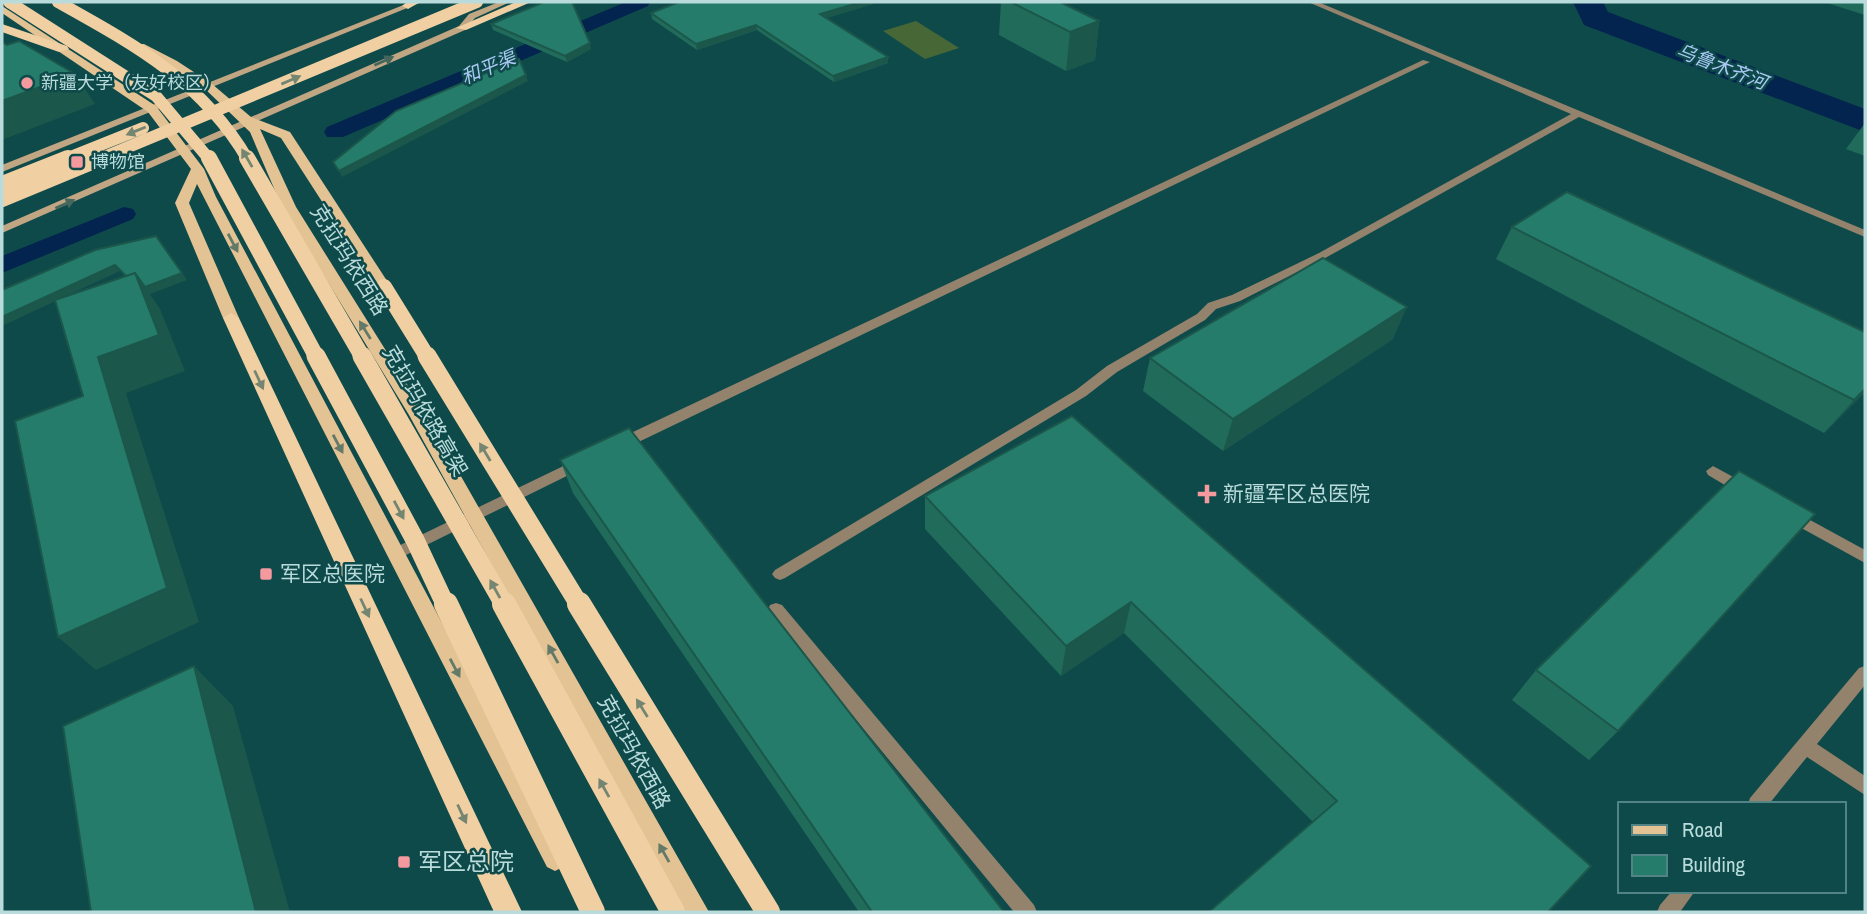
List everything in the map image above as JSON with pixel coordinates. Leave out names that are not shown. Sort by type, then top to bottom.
[{"type":"highway","points":[[9,2],[156,96],[209,158],[415,540],[593,912]]},
{"type":"highway","name":"克拉玛依路高架","points":[[55,2],[136,46],[183,79],[218,114],[241,147],[458,521],[673,912]]},
{"type":"highway","points":[[2,184],[448,2]]},
{"type":"highway","points":[[2,200],[478,2]]},
{"type":"highway","points":[[462,28],[526,2]]},
{"type":"highway","points":[[2,28],[62,49]]},
{"type":"highway","points":[[384,287],[768,912]]},
{"type":"highway","points":[[231,317],[508,912]]},
{"type":"main road","name":"克拉玛依西路","points":[[55,2],[173,63],[208,86],[247,120],[256,132],[289,207],[417,413],[697,912]]},
{"type":"main road","points":[[2,230],[247,120],[462,28],[472,16],[506,2]]},
{"type":"main road","points":[[2,169],[414,3]]},
{"type":"main road","points":[[2,9],[152,109],[198,169],[216,209],[583,912]]},
{"type":"main road","points":[[247,120],[286,135],[384,287]]},
{"type":"main road","points":[[198,169],[182,203],[231,317]]},
{"type":"street","points":[[1312,2],[1865,234]]},
{"type":"street","points":[[612,448],[1426,62]]},
{"type":"street","points":[[780,574],[1081,393],[1112,369],[1200,317],[1212,306],[1236,298],[1323,255],[1576,115]]},
{"type":"street","points":[[395,554],[587,460]]},
{"type":"street","points":[[1713,471],[1865,558]]},
{"type":"street","points":[[776,610],[1027,912]]},
{"type":"street","points":[[1759,802],[1865,673]]},
{"type":"street","points":[[1805,746],[1865,786]]},
{"type":"street","points":[[1667,912],[1683,893]]},
{"type":"green space","points":[[916,21],[959,48],[925,59],[883,31]]},
{"type":"building","points":[[544,2],[572,2],[590,43],[565,56],[491,24]]},
{"type":"building","points":[[679,2],[861,2],[820,14],[888,57],[833,76],[756,25],[696,44],[651,13]]},
{"type":"building","points":[[1011,2],[1060,2],[1099,21],[1070,32]]},
{"type":"building","points":[[19,41],[75,74],[2,101],[2,42],[7,45]]},
{"type":"building","points":[[519,59],[526,75],[339,171],[333,162],[396,111]]},
{"type":"building","points":[[1567,192],[1865,332],[1865,389],[1854,400],[1512,227]]},
{"type":"building","points":[[156,236],[182,273],[145,287],[135,273],[126,276],[115,265],[2,317],[2,290],[95,250]]},
{"type":"building","points":[[1323,258],[1407,307],[1233,419],[1150,358]]},
{"type":"building","points":[[135,273],[159,335],[98,357],[167,588],[58,637],[15,421],[83,396],[55,300]]},
{"type":"building","points":[[1072,416],[1591,866],[1548,912],[1210,911],[1337,801],[1131,602],[1066,646],[925,496]]},
{"type":"building","points":[[629,428],[1004,912],[872,912],[560,460]]},
{"type":"building","points":[[1739,471],[1815,514],[1618,731],[1536,670]]},
{"type":"building","points":[[194,666],[256,912],[91,912],[63,726]]},
{"type":"waterway","name":"和平渠","points":[[335,132],[641,2]]},
{"type":"waterway","name":"乌鲁木齐河","points":[[1588,2],[1595,18],[1865,121]]},
{"type":"waterway","points":[[2,265],[124,214]]},
{"type":"place","name":"新疆大学（友好校区）","points":[[27,83]]},
{"type":"place","name":"博物馆","points":[[77,162]]},
{"type":"place","name":"新疆军区总医院","points":[[1207,494]]},
{"type":"place","name":"军区总医院","points":[[266,574]]},
{"type":"place","name":"军区总院","points":[[404,862]]}]
